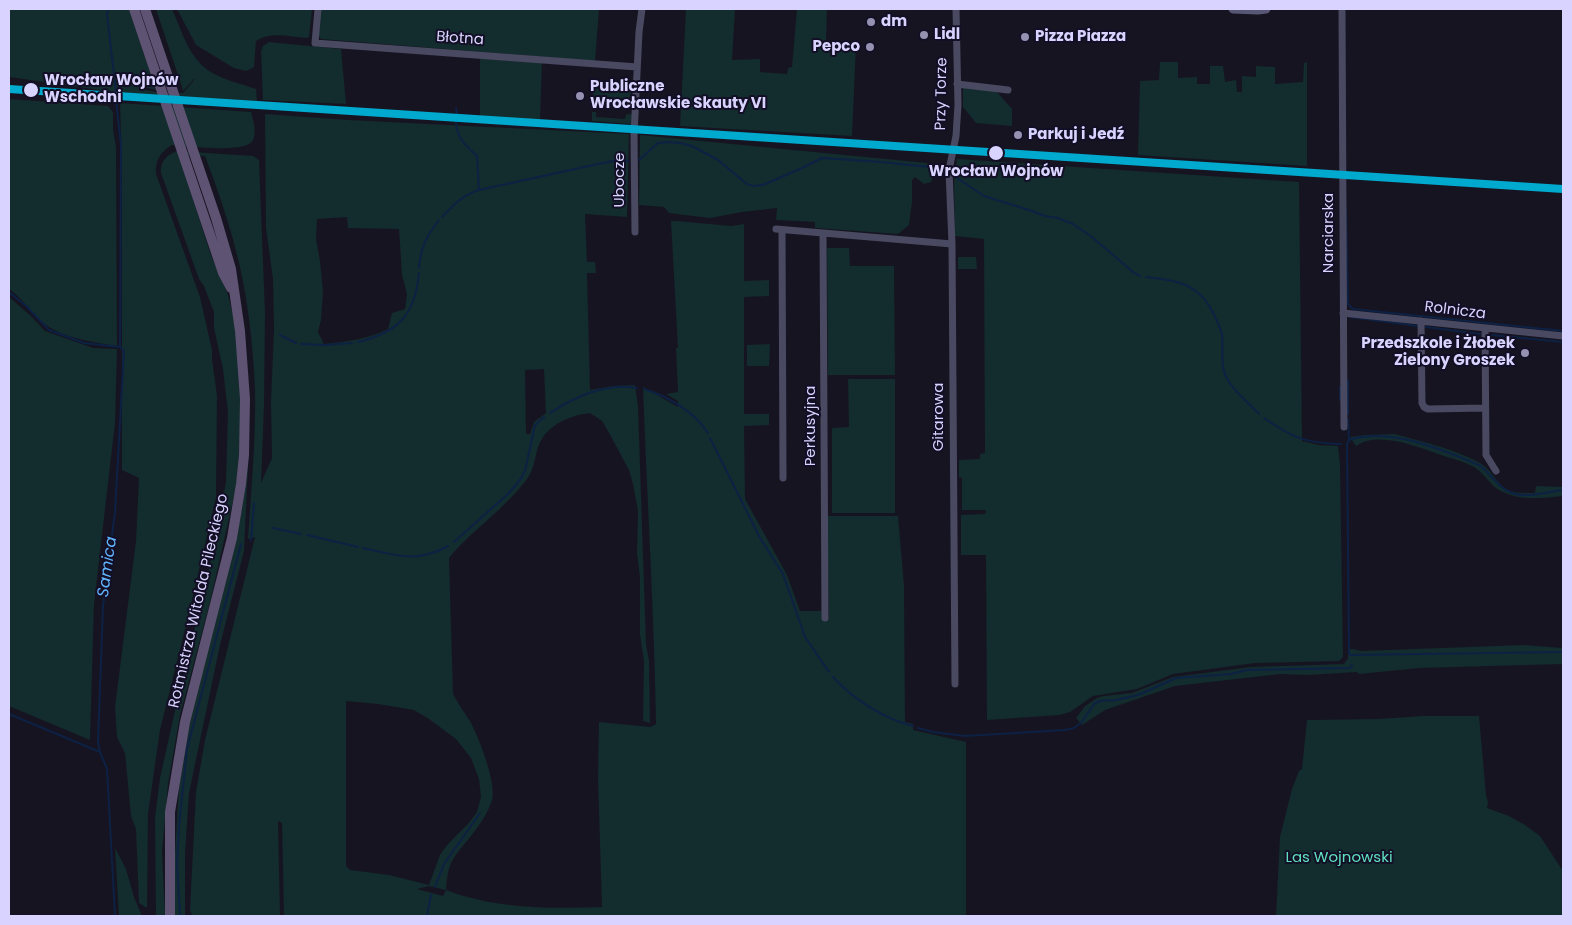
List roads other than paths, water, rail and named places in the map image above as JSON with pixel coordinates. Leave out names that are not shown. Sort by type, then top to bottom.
[{"type":"main road","name":"Rotmistrza Witolda Pileckiego","points":[[134,9],[223,273],[233,292]]},
{"type":"main road","name":"Rotmistrza Witolda Pileckiego","points":[[145,9],[216,218],[231,269],[240,331],[245,391],[246,428],[242,474],[232,538],[185,722],[174,784],[169,836],[170,916]]},
{"type":"main road","points":[[1233,9],[1266,9]]},
{"type":"street","name":"Błotna","points":[[318,9],[315,43],[637,67]]},
{"type":"street","name":"Ubocze","points":[[634,232],[634,135],[642,9]]},
{"type":"street","name":"Przy Torze","points":[[953,150],[957,127],[956,9]]},
{"type":"street","name":"Narciarska","points":[[1342,9],[1344,427]]},
{"type":"street","points":[[957,84],[1008,90]]},
{"type":"street","name":"Gitarowa","points":[[953,150],[950,170],[955,684]]},
{"type":"street","name":"Perkusyjna","points":[[783,478],[779,229],[952,244]]},
{"type":"street","name":"Perkusyjna","points":[[823,233],[825,618]]},
{"type":"street","name":"Rolnicza","points":[[1343,313],[1563,336]]},
{"type":"street","points":[[1421,321],[1422,403],[1424,407],[1428,409],[1486,408]]},
{"type":"street","points":[[1485,328],[1486,456],[1496,471]]},
{"type":"waterway","points":[[108,9],[116,92]]},
{"type":"waterway","points":[[116,100],[121,145],[120,347]]},
{"type":"waterway","points":[[456,108],[457,114]]},
{"type":"waterway","points":[[456,122],[460,137],[477,156],[479,190]]},
{"type":"waterway","points":[[639,160],[658,143],[680,143],[692,146],[718,160],[747,184],[753,186],[763,185],[822,158],[929,167],[944,171]]},
{"type":"waterway","points":[[442,217],[463,198],[479,190],[598,164],[619,160],[628,161]]},
{"type":"waterway","points":[[954,176],[984,196],[1073,224],[1140,276]]},
{"type":"waterway","points":[[1346,210],[1348,304],[1353,309],[1563,331]]},
{"type":"waterway","points":[[419,268],[425,242],[439,220]]},
{"type":"waterway","points":[[358,342],[384,333],[402,320],[414,300],[419,273]]},
{"type":"waterway","points":[[1146,277],[1176,282],[1193,289],[1201,295],[1217,321],[1222,334],[1225,375],[1234,389],[1259,414]]},
{"type":"waterway","name":"Samica","points":[[9,292],[26,306],[49,330],[84,343],[120,347],[124,351],[115,512],[103,606],[98,742],[107,769],[115,916]]},
{"type":"waterway","points":[[1350,317],[1418,326]]},
{"type":"waterway","points":[[1426,327],[1480,334]]},
{"type":"waterway","points":[[280,335],[296,343]]},
{"type":"waterway","points":[[1492,335],[1563,342]]},
{"type":"waterway","points":[[301,344],[352,343]]},
{"type":"waterway","points":[[1348,380],[1348,414]]},
{"type":"waterway","points":[[550,413],[591,392],[614,387],[637,388]]},
{"type":"waterway","points":[[1340,387],[1340,400]]},
{"type":"waterway","points":[[644,389],[662,396],[688,411],[708,433]]},
{"type":"waterway","points":[[454,542],[509,493],[520,480],[525,471],[535,425],[544,417]]},
{"type":"waterway","points":[[1264,418],[1292,435],[1308,441],[1341,444]]},
{"type":"waterway","points":[[1348,419],[1350,655],[1563,652]]},
{"type":"waterway","points":[[1349,440],[1381,436],[1398,438],[1432,447],[1479,465],[1502,487],[1516,494],[1532,495],[1563,490]]},
{"type":"waterway","points":[[710,438],[760,538],[783,574],[805,637],[829,672]]},
{"type":"waterway","points":[[251,541],[254,503]]},
{"type":"waterway","points":[[273,528],[301,534]]},
{"type":"waterway","points":[[307,535],[358,547]]},
{"type":"waterway","points":[[180,916],[177,864],[187,749],[241,544]]},
{"type":"waterway","points":[[363,548],[396,555],[416,556],[436,552],[448,546]]},
{"type":"waterway","points":[[918,728],[965,736],[1065,730],[1074,728],[1082,722],[1094,704],[1100,701],[1116,700],[1138,695],[1176,678],[1231,674],[1247,670],[1350,668],[1352,665]]},
{"type":"waterway","points":[[833,677],[850,693],[870,707],[902,723],[913,726]]},
{"type":"waterway","points":[[9,714],[100,752]]},
{"type":"waterway","points":[[435,887],[444,864],[480,813]]},
{"type":"waterway","points":[[427,916],[431,895]]},
{"type":"place","name":"dm","points":[[871,22]]},
{"type":"place","name":"Lidl","points":[[924,35]]},
{"type":"place","name":"Pizza Piazza","points":[[1025,37]]},
{"type":"place","name":"Pepco","points":[[870,47]]},
{"type":"place","name":"Wrocław Wojnów Wschodni","points":[[31,90]]},
{"type":"place","name":"Publiczne Wrocławskie Skauty VI","points":[[580,96]]},
{"type":"place","name":"Parkuj i Jedź","points":[[1018,135]]},
{"type":"place","name":"Wrocław Wojnów","points":[[996,153]]},
{"type":"place","name":"Przedszkole i Żłobek Zielony Groszek","points":[[1525,353]]},
{"type":"park label","name":"Las Wojnowski","points":[[1339,858]]}]
